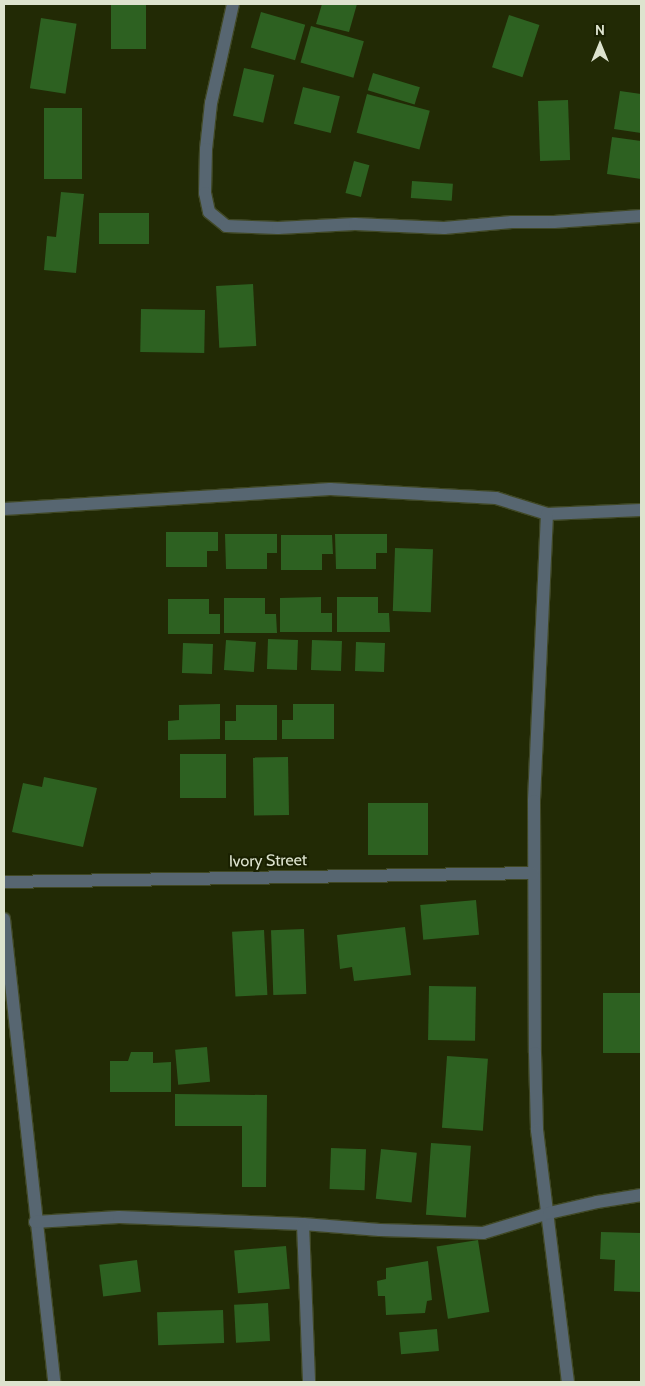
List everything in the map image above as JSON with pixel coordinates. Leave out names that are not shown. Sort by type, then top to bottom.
[{"type":"street","points":[[233,4],[211,103],[204,193],[209,212],[226,226],[278,228],[355,224],[444,228],[512,222],[554,222],[641,216]]},
{"type":"street","points":[[4,509],[330,489],[496,498],[547,514],[641,510]]},
{"type":"street","points":[[547,514],[534,802],[533,873],[537,1130],[549,1213],[568,1382]]},
{"type":"street","name":"Ivory Street","points":[[4,882],[533,873]]},
{"type":"street","points":[[4,919],[35,1222],[54,1382]]},
{"type":"street","points":[[35,1222],[119,1218],[303,1224],[380,1230],[483,1233],[549,1213],[597,1202],[641,1196]]},
{"type":"street","points":[[303,1224],[309,1382]]},
{"type":"building","points":[[111,4],[146,4],[146,49],[111,49]]},
{"type":"building","points":[[322,4],[357,4],[349,32],[316,24]]},
{"type":"building","points":[[261,12],[305,25],[295,60],[251,48]]},
{"type":"building","points":[[509,15],[539,25],[522,77],[492,67]]},
{"type":"building","points":[[41,18],[77,24],[65,94],[30,88]]},
{"type":"building","points":[[311,26],[364,41],[353,78],[301,63]]},
{"type":"building","points":[[244,68],[274,75],[263,123],[233,116]]},
{"type":"building","points":[[373,73],[420,87],[415,105],[368,90]]},
{"type":"building","points":[[303,87],[340,96],[331,133],[294,124]]},
{"type":"building","points":[[620,91],[641,94],[641,133],[614,129]]},
{"type":"building","points":[[367,94],[430,111],[419,149],[357,133]]},
{"type":"building","points":[[568,100],[570,160],[540,161],[538,101]]},
{"type":"building","points":[[44,108],[82,108],[82,179],[44,179]]},
{"type":"building","points":[[612,137],[641,141],[641,179],[607,174]]},
{"type":"building","points":[[354,161],[369,165],[361,197],[345,193]]},
{"type":"building","points":[[412,181],[453,184],[452,201],[411,198]]},
{"type":"building","points":[[61,192],[84,194],[76,273],[44,270],[47,236],[56,237]]},
{"type":"building","points":[[99,213],[149,213],[149,244],[99,244]]},
{"type":"building","points":[[253,284],[256,346],[219,348],[216,286]]},
{"type":"building","points":[[141,309],[205,310],[204,353],[140,352]]},
{"type":"building","points":[[166,532],[218,532],[218,551],[207,551],[207,567],[166,567]]},
{"type":"building","points":[[225,534],[277,534],[277,553],[267,553],[267,569],[226,569]]},
{"type":"building","points":[[335,534],[387,534],[387,553],[376,553],[376,569],[336,569]]},
{"type":"building","points":[[281,535],[332,535],[333,554],[322,554],[322,570],[281,570]]},
{"type":"building","points":[[395,548],[433,549],[431,612],[393,611]]},
{"type":"building","points":[[321,597],[321,613],[332,613],[332,632],[280,632],[280,598]]},
{"type":"building","points":[[337,597],[378,597],[378,613],[389,613],[390,632],[337,632]]},
{"type":"building","points":[[224,598],[265,598],[265,614],[276,614],[277,633],[224,633]]},
{"type":"building","points":[[168,599],[209,599],[209,614],[220,614],[220,634],[168,634]]},
{"type":"building","points":[[268,639],[298,640],[297,670],[267,669]]},
{"type":"building","points":[[226,640],[256,642],[254,672],[224,670]]},
{"type":"building","points":[[312,640],[342,641],[341,671],[311,670]]},
{"type":"building","points":[[356,642],[385,643],[384,672],[355,671]]},
{"type":"building","points":[[183,643],[213,644],[212,674],[182,673]]},
{"type":"building","points":[[220,704],[220,739],[168,740],[168,721],[179,720],[179,705]]},
{"type":"building","points":[[293,704],[334,704],[334,739],[282,739],[282,720],[293,720]]},
{"type":"building","points":[[236,705],[277,705],[277,740],[225,740],[225,721],[236,721]]},
{"type":"building","points":[[180,754],[226,754],[226,798],[180,798]]},
{"type":"building","points":[[288,757],[289,815],[254,816],[253,758]]},
{"type":"building","points":[[44,777],[97,788],[83,847],[12,832],[23,783],[42,787]]},
{"type":"building","points":[[368,803],[428,803],[428,855],[368,855]]},
{"type":"building","points":[[476,900],[479,935],[423,940],[420,905]]},
{"type":"building","points":[[405,927],[411,975],[354,981],[352,967],[340,969],[337,935]]},
{"type":"building","points":[[304,929],[306,994],[273,995],[271,930]]},
{"type":"building","points":[[264,930],[267,995],[235,997],[232,932]]},
{"type":"building","points":[[429,986],[476,987],[475,1041],[428,1040]]},
{"type":"building","points":[[603,993],[641,993],[641,1053],[603,1053]]},
{"type":"building","points":[[207,1047],[210,1082],[178,1085],[175,1050]]},
{"type":"building","points":[[131,1052],[153,1052],[153,1063],[171,1062],[171,1092],[110,1092],[110,1061],[128,1061]]},
{"type":"building","points":[[447,1056],[488,1059],[483,1131],[442,1128]]},
{"type":"building","points":[[175,1094],[267,1095],[266,1187],[242,1187],[242,1126],[175,1126]]},
{"type":"building","points":[[431,1143],[471,1146],[466,1218],[426,1215]]},
{"type":"building","points":[[331,1148],[366,1149],[365,1190],[330,1189]]},
{"type":"building","points":[[381,1149],[417,1153],[412,1202],[376,1199]]},
{"type":"building","points":[[601,1232],[641,1233],[641,1292],[614,1291],[615,1260],[600,1259]]},
{"type":"building","points":[[478,1240],[489,1312],[448,1319],[437,1247]]},
{"type":"building","points":[[286,1246],[290,1289],[238,1293],[234,1251]]},
{"type":"building","points":[[137,1260],[141,1292],[103,1296],[99,1265]]},
{"type":"building","points":[[428,1261],[432,1300],[427,1301],[425,1313],[386,1315],[385,1296],[378,1296],[377,1281],[386,1279],[386,1268]]},
{"type":"building","points":[[268,1303],[270,1341],[236,1343],[234,1305]]},
{"type":"building","points":[[223,1310],[224,1343],[158,1345],[157,1312]]},
{"type":"building","points":[[437,1329],[439,1351],[401,1354],[399,1332]]}]
